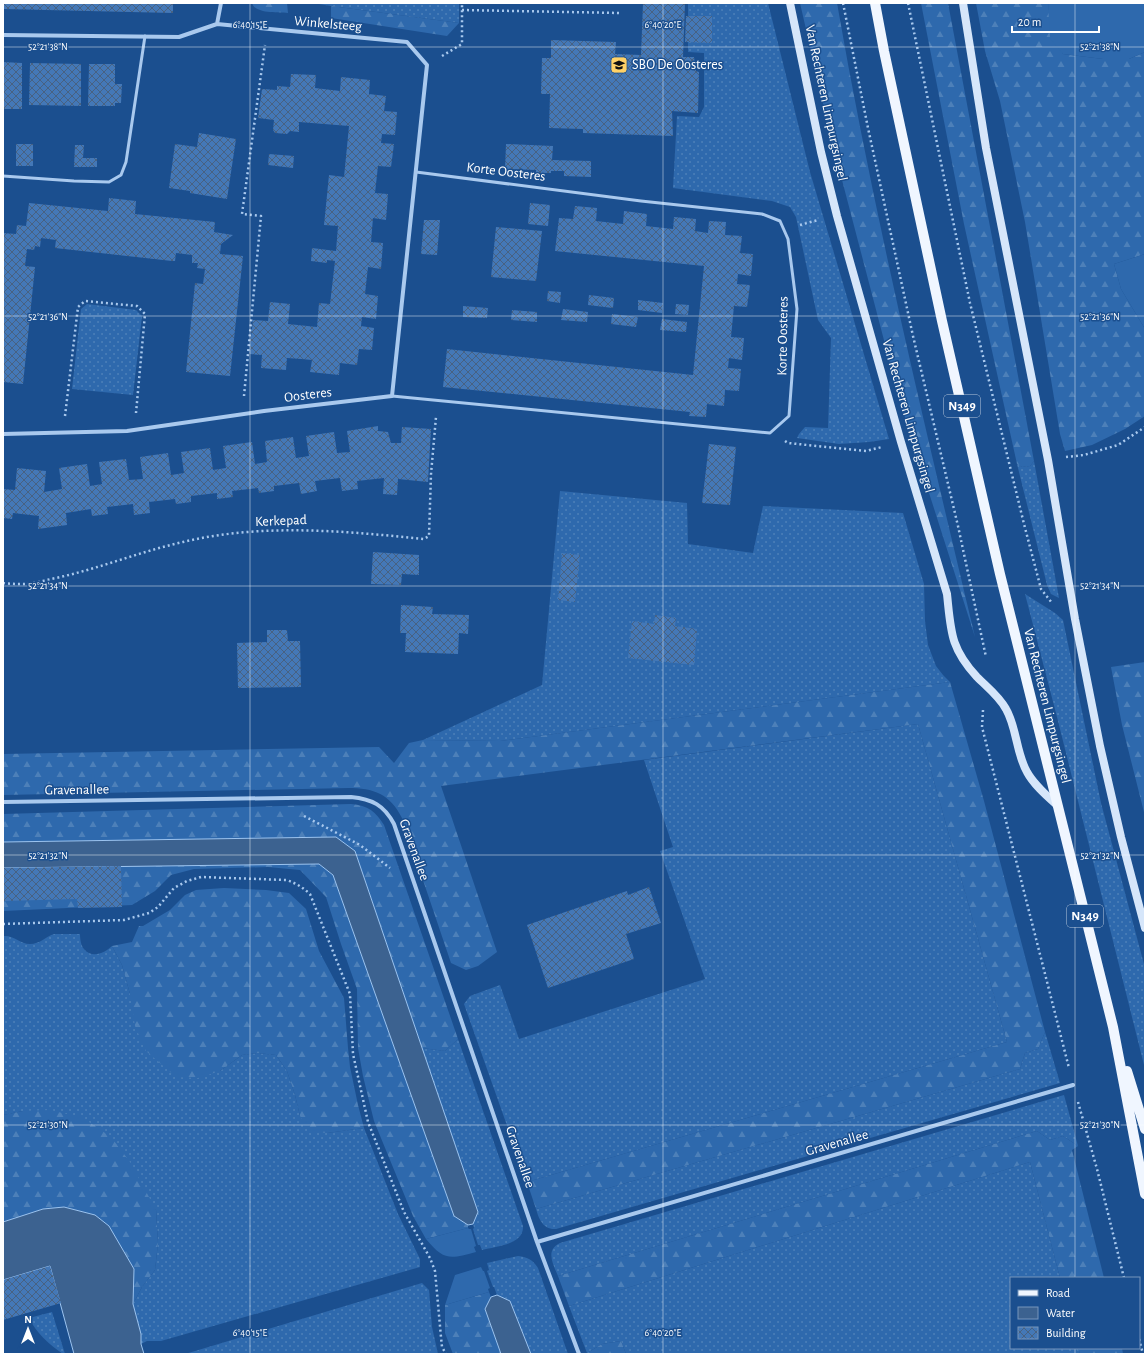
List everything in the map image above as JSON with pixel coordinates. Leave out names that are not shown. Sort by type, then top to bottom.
[{"type":"main road","name":"Van Rechteren Limpurgsingel","points":[[790,3],[837,216],[946,594],[950,629],[956,647],[962,660],[1001,701],[1011,719],[1027,773],[1033,782],[1058,806]]},
{"type":"main road","name":"Van Rechteren Limpurgsingel","points":[[875,3],[941,314],[991,536],[1113,1027],[1145,1194]]},
{"type":"main road","points":[[963,3],[986,148],[1048,460],[1100,746],[1119,829],[1145,928]]},
{"type":"main road","name":"Van Rechteren Limpurgsingel","points":[[1113,1027],[1145,1128]]},
{"type":"street","points":[[217,24],[221,3]]},
{"type":"street","name":"Winkelsteeg","points":[[3,35],[179,37],[217,24],[407,42],[428,65]]},
{"type":"street","points":[[392,396],[428,65]]},
{"type":"street","name":"Oosteres","points":[[3,434],[127,431],[242,414],[392,396]]},
{"type":"street","name":"Gravenallee","points":[[3,802],[351,797],[363,798],[380,805],[387,812],[394,824],[537,1242],[579,1354]]},
{"type":"street","name":"Gravenallee","points":[[537,1242],[1073,1085]]},
{"type":"lane","points":[[3,176],[109,182],[120,175],[126,162],[145,36]]},
{"type":"lane","name":"Korte Oosteres","points":[[416,172],[641,201],[762,214],[780,221],[788,239],[797,309],[789,416],[770,433]]},
{"type":"lane","points":[[392,396],[770,433]]},
{"type":"path","points":[[428,65],[462,44],[462,3]]},
{"type":"path","points":[[908,3],[970,303],[1041,589],[1050,602],[1076,620]]},
{"type":"path","points":[[462,10],[620,13]]},
{"type":"path","points":[[242,414],[261,216],[242,214],[268,29]]},
{"type":"path","points":[[784,229],[837,216]]},
{"type":"path","points":[[63,433],[78,307],[85,301],[137,306],[146,314],[135,429]]},
{"type":"path","name":"Kerkepad","points":[[3,583],[25,584],[65,576],[182,542],[241,533],[319,530],[424,539],[429,536],[431,474],[438,401]]},
{"type":"path","points":[[1048,460],[1084,455],[1118,445],[1145,427]]},
{"type":"path","points":[[770,433],[788,443],[866,451],[901,442]]},
{"type":"path","points":[[300,814],[360,845],[394,872]]},
{"type":"path","points":[[3,924],[124,920],[137,917],[149,913],[158,907],[174,888],[187,881],[201,877],[286,880],[295,882],[303,887],[310,894],[350,994],[353,1054],[365,1112],[371,1130],[404,1212],[430,1258],[435,1271],[440,1337],[442,1347],[446,1354]]},
{"type":"path","points":[[1140,1343],[1143,1354]]},
{"type":"green space","points":[[252,3],[287,3],[288,13],[262,11],[254,7]]},
{"type":"green space","points":[[313,3],[459,3],[459,23],[331,6]]},
{"type":"green space","points":[[688,3],[768,3],[810,172],[889,439],[839,444],[797,438],[805,427],[828,428],[831,338],[818,320],[796,217],[790,207],[772,201],[673,188],[677,116],[699,117],[704,107],[704,53],[688,52]]},
{"type":"green space","points":[[800,3],[837,3],[867,162],[901,321],[975,637],[901,405],[831,138]]},
{"type":"green space","points":[[921,3],[948,3],[1034,461],[1030,466],[1022,467],[1017,464],[964,224]]},
{"type":"green space","points":[[976,3],[1048,3],[1050,19],[1063,54],[1103,59],[1129,59],[1145,52],[1145,254],[1114,264],[1121,289],[1145,329],[1145,416],[1125,429],[1092,445],[1065,451],[1060,434],[1025,222],[1000,101],[985,51]]},
{"type":"green space","points":[[1048,3],[1145,3],[1145,52],[1129,59],[1103,59],[1063,54],[1050,38]]},
{"type":"green space","points":[[331,6],[459,23],[447,36],[331,18]]},
{"type":"green space","points":[[1145,254],[1145,329],[1121,289],[1114,264]]},
{"type":"green space","points":[[87,304],[136,310],[142,316],[133,395],[72,389],[81,309]]},
{"type":"green space","points":[[1034,461],[1059,598],[1051,594],[1047,585],[1017,464],[1022,467],[1030,466]]},
{"type":"green space","points":[[560,491],[687,503],[688,544],[753,553],[763,506],[903,513],[924,584],[925,621],[928,645],[936,666],[950,682],[500,741],[423,740],[542,685]]},
{"type":"green space","points":[[1025,594],[1055,613],[1063,620],[1101,803],[1145,968],[1145,1069],[1057,717]]},
{"type":"green space","points":[[1145,662],[1145,816],[1122,725],[1111,667]]},
{"type":"green space","points":[[950,682],[984,801],[1045,1032],[1038,1049],[1025,1053],[1020,1069],[536,1209],[527,1182],[1007,1042],[918,724],[441,786],[497,952],[478,966],[466,970],[451,963],[402,818],[392,803],[380,794],[373,791],[348,788],[3,795],[3,754],[379,747],[394,763],[409,743],[423,740],[500,741]]},
{"type":"green space","points":[[918,724],[1007,1042],[527,1182],[464,1004],[470,996],[500,985],[519,1039],[705,979],[660,851],[673,847],[644,760]]},
{"type":"green space","points":[[351,804],[362,806],[371,810],[378,816],[384,825],[458,1039],[445,1051],[422,1048],[355,851],[336,837],[3,842],[3,814]]},
{"type":"green space","points":[[319,864],[333,875],[454,1216],[468,1225],[468,1228],[426,1239],[413,1216],[374,1121],[358,1048],[357,989],[326,897],[300,870],[268,867],[194,869],[171,875],[155,891],[132,905],[3,911],[3,868]]},
{"type":"green space","points":[[224,888],[266,890],[289,893],[306,909],[319,951],[344,998],[350,1067],[364,1128],[327,1133],[307,1129],[300,1116],[287,1071],[276,1055],[257,1053],[242,1055],[220,1071],[198,1078],[176,1077],[146,1051],[135,1026],[130,994],[122,965],[112,946],[132,942],[139,926],[143,926],[170,910],[185,895],[196,890]]},
{"type":"green space","points":[[54,934],[80,934],[83,948],[91,954],[102,953],[112,946],[122,965],[130,994],[220,1071],[242,1055],[257,1053],[276,1055],[287,1071],[300,1116],[327,1133],[364,1128],[398,1214],[420,1259],[420,1267],[161,1341],[147,1341],[141,1344],[141,1334],[133,1304],[142,1287],[155,1270],[158,1243],[156,1210],[23,1111],[3,1115],[3,936],[30,944],[37,943]]},
{"type":"green space","points":[[1045,1032],[1060,1083],[556,1229],[545,1226],[537,1213],[536,1209],[1020,1069],[1025,1053],[1038,1049]]},
{"type":"green space","points":[[458,1039],[523,1226],[519,1237],[514,1241],[501,1246],[482,1250],[480,1245],[478,1245],[473,1229],[473,1224],[478,1212],[422,1048],[445,1051]]},
{"type":"green space","points":[[1064,1095],[1078,1146],[1063,1136],[1050,1140],[1037,1131],[558,1276],[552,1262],[551,1253],[555,1246],[560,1243]]},
{"type":"green space","points":[[50,1110],[83,1118],[111,1137],[130,1162],[156,1210],[158,1243],[155,1270],[142,1287],[133,1304],[134,1269],[95,1215],[64,1207],[43,1209],[3,1222],[3,1115],[23,1111]]},
{"type":"green space","points":[[1037,1131],[1050,1140],[1063,1136],[1078,1146],[1072,1150],[1104,1277],[1060,1277],[1030,1162],[569,1306],[558,1276]]},
{"type":"green space","points":[[1030,1162],[1060,1277],[1010,1277],[1010,1349],[1078,1349],[1080,1354],[626,1354],[621,1341],[602,1344],[587,1353],[569,1306]]},
{"type":"green space","points":[[468,1228],[471,1229],[476,1246],[474,1247],[476,1252],[454,1257],[443,1255],[426,1239]]},
{"type":"green space","points":[[518,1256],[530,1259],[538,1268],[568,1354],[531,1354],[510,1301],[497,1295],[487,1271],[489,1270],[487,1263]]},
{"type":"green space","points":[[481,1267],[490,1288],[488,1289],[489,1292],[445,1305],[455,1275]]},
{"type":"green space","points":[[422,1283],[429,1290],[432,1327],[438,1354],[185,1354]]},
{"type":"green space","points":[[489,1292],[491,1297],[485,1309],[501,1354],[453,1354],[445,1333],[445,1305]]},
{"type":"green space","points":[[52,1312],[65,1354],[63,1354],[44,1338],[29,1318]]},
{"type":"green space","points":[[621,1341],[626,1354],[587,1353],[602,1344]]},
{"type":"green space","points":[[1078,1349],[1122,1349],[1123,1354],[1080,1354]]},
{"type":"water","points":[[336,837],[355,851],[478,1212],[473,1224],[468,1225],[454,1216],[333,875],[319,864],[3,868],[3,842]]},
{"type":"water","points":[[64,1207],[95,1215],[109,1226],[134,1269],[133,1304],[141,1334],[141,1344],[144,1354],[74,1354],[50,1266],[3,1280],[3,1222],[43,1209]]},
{"type":"water","points":[[497,1295],[510,1301],[531,1354],[501,1354],[485,1309],[491,1297]]},
{"type":"building","points":[[3,3],[173,3],[173,13],[3,9]]},
{"type":"building","name":"SBO De Oosteres","points":[[643,3],[685,3],[683,57],[694,57],[696,71],[699,72],[698,113],[672,111],[673,136],[583,133],[583,129],[549,128],[550,94],[541,94],[542,58],[551,58],[551,40],[616,42],[615,54],[641,55]]},
{"type":"building","points":[[686,16],[712,16],[712,43],[685,42]]},
{"type":"building","points":[[3,62],[22,63],[22,109],[3,109]]},
{"type":"building","points":[[30,63],[81,64],[81,106],[29,105]]},
{"type":"building","points":[[89,64],[115,64],[115,84],[122,84],[121,103],[115,103],[115,106],[88,106]]},
{"type":"building","points":[[291,74],[316,75],[315,88],[340,91],[341,77],[370,80],[369,94],[386,96],[384,111],[397,112],[395,135],[382,134],[381,143],[394,144],[391,167],[378,166],[375,193],[388,194],[386,220],[373,218],[371,242],[383,243],[381,269],[368,267],[365,294],[378,296],[376,319],[362,317],[361,326],[374,328],[372,350],[359,349],[357,365],[340,363],[339,375],[310,372],[312,360],[301,359],[287,358],[286,370],[261,368],[262,355],[249,354],[253,320],[268,321],[270,302],[290,304],[288,324],[317,327],[319,303],[330,304],[335,261],[327,260],[327,263],[311,261],[312,248],[336,251],[338,226],[324,225],[329,175],[344,177],[349,126],[299,122],[299,132],[290,131],[287,134],[275,133],[273,130],[274,120],[258,118],[262,89],[277,90],[277,86],[290,87]]},
{"type":"building","points":[[199,133],[236,139],[227,199],[169,188],[175,144],[197,147]]},
{"type":"building","points":[[16,144],[33,144],[33,166],[16,166]]},
{"type":"building","points":[[506,144],[553,146],[552,160],[591,161],[591,177],[564,176],[564,171],[536,173],[536,170],[505,169]]},
{"type":"building","points":[[75,145],[84,145],[83,158],[97,158],[97,167],[74,167]]},
{"type":"building","points":[[269,154],[294,156],[293,168],[268,165]]},
{"type":"building","points":[[109,198],[136,201],[135,214],[215,222],[214,232],[233,235],[221,244],[220,254],[243,256],[230,376],[186,372],[195,283],[203,284],[205,269],[197,268],[198,263],[192,263],[192,255],[176,253],[175,261],[172,261],[55,248],[56,240],[41,238],[40,247],[35,246],[34,250],[27,249],[25,266],[35,267],[23,384],[3,382],[3,233],[16,234],[17,225],[26,226],[29,203],[108,211]]},
{"type":"building","points":[[530,203],[550,205],[548,226],[528,224]]},
{"type":"building","points":[[575,206],[597,208],[596,221],[623,224],[624,211],[647,214],[646,226],[673,229],[674,217],[696,219],[695,231],[708,233],[709,221],[726,222],[725,235],[742,236],[740,253],[753,254],[751,276],[738,274],[737,284],[750,285],[747,307],[734,306],[731,337],[744,338],[742,360],[729,358],[728,368],[741,369],[739,391],[725,390],[724,406],[707,404],[706,417],[689,416],[690,412],[443,387],[447,349],[693,375],[704,266],[555,251],[559,218],[573,219]]},
{"type":"building","points":[[424,220],[440,220],[437,255],[421,254]]},
{"type":"building","points":[[496,227],[542,231],[536,281],[491,277]]},
{"type":"building","points":[[548,291],[561,292],[560,303],[547,301]]},
{"type":"building","points":[[589,295],[614,298],[613,308],[588,305]]},
{"type":"building","points":[[638,300],[663,303],[662,313],[638,310]]},
{"type":"building","points":[[676,304],[689,305],[688,315],[675,314]]},
{"type":"building","points":[[463,306],[488,308],[487,318],[463,317]]},
{"type":"building","points":[[563,309],[588,312],[587,322],[561,320]]},
{"type":"building","points":[[512,310],[537,312],[537,322],[511,320]]},
{"type":"building","points":[[612,314],[638,317],[636,327],[611,324]]},
{"type":"building","points":[[662,319],[687,322],[686,332],[660,330]]},
{"type":"building","points":[[378,426],[378,431],[388,432],[391,443],[401,443],[402,427],[431,429],[428,482],[398,479],[397,495],[383,494],[384,478],[357,481],[358,489],[342,491],[340,478],[315,481],[317,491],[301,494],[299,483],[274,486],[274,491],[259,493],[258,488],[232,491],[233,497],[217,499],[217,493],[191,496],[191,502],[176,504],[175,499],[149,502],[150,513],[134,515],[133,504],[107,507],[108,514],[92,516],[91,509],[66,513],[67,525],[38,529],[39,516],[13,513],[12,519],[3,518],[3,489],[15,490],[17,468],[46,471],[44,492],[62,489],[59,468],[87,464],[90,486],[102,484],[99,462],[126,459],[129,480],[143,479],[140,457],[168,453],[171,475],[184,473],[181,452],[210,448],[213,470],[226,468],[223,446],[252,442],[255,464],[267,462],[265,441],[293,437],[296,458],[309,456],[306,436],[334,432],[337,453],[350,452],[347,431]]},
{"type":"building","points":[[709,444],[736,447],[730,505],[702,503]]},
{"type":"building","points":[[373,552],[419,555],[419,575],[402,574],[401,585],[371,584]]},
{"type":"building","points":[[562,553],[580,555],[575,602],[558,600]]},
{"type":"building","points":[[401,605],[433,607],[432,614],[469,615],[468,634],[459,633],[458,654],[405,652],[406,633],[400,633]]},
{"type":"building","points":[[655,615],[676,618],[675,626],[697,629],[694,665],[628,658],[632,621],[654,624]]},
{"type":"building","points":[[267,630],[287,630],[288,641],[300,641],[301,687],[238,688],[237,643],[267,642]]},
{"type":"building","points":[[121,866],[122,907],[78,908],[77,899],[3,901],[3,868]]},
{"type":"building","points":[[649,887],[661,923],[626,934],[634,959],[548,988],[527,925],[627,891],[628,895]]},
{"type":"building","points":[[50,1266],[61,1303],[3,1320],[3,1280]]},
{"type":"place","name":"SBO De Oosteres","points":[[619,65]]}]
